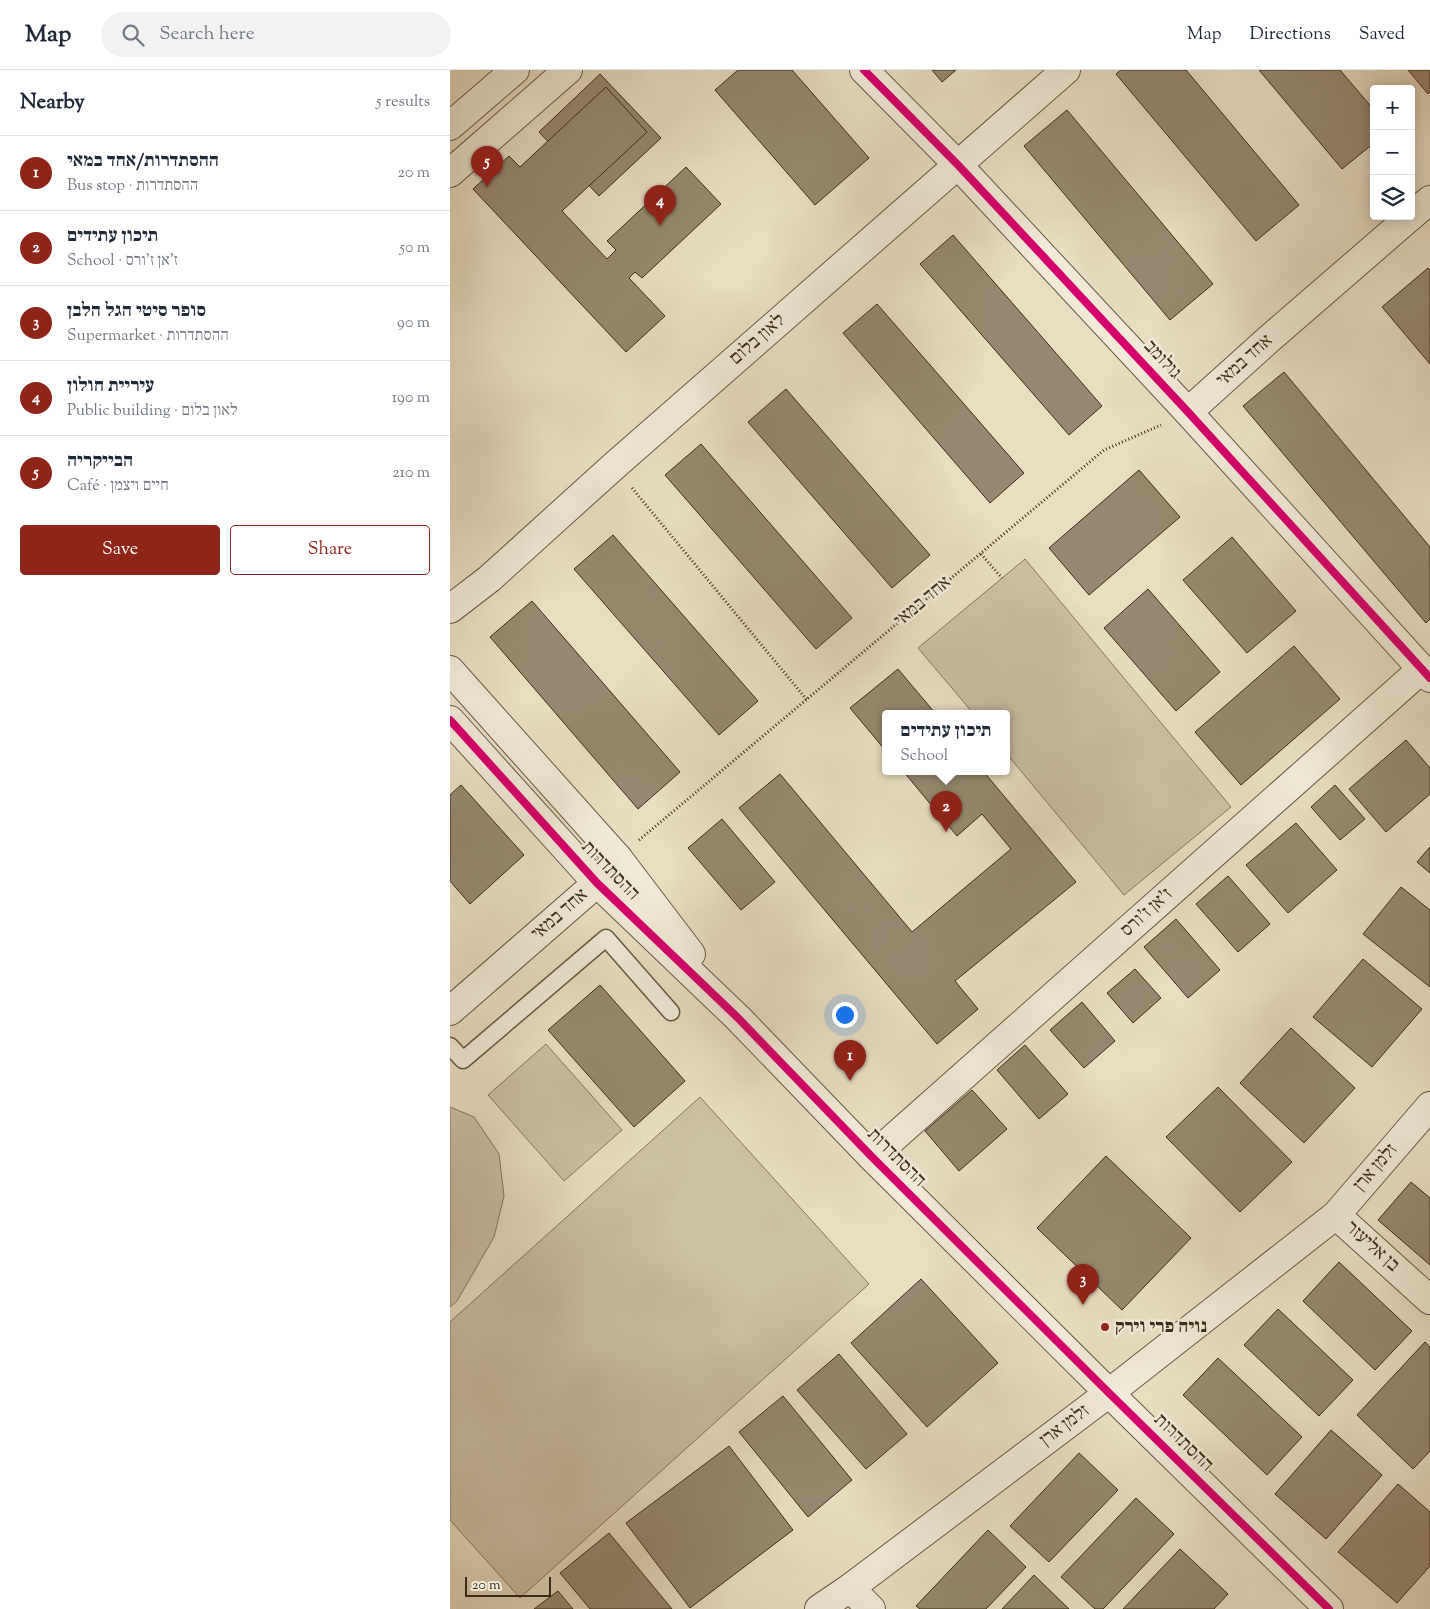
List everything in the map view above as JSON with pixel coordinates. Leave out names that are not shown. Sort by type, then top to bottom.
[{"type":"street","points":[[450,126],[515,70]]},
{"type":"street","points":[[450,173],[568,70]]},
{"type":"street","name":"גולומב","points":[[864,70],[958,166],[1188,412],[1426,674]]},
{"type":"street","name":"לאון בלום","points":[[450,609],[489,579],[614,466],[1066,70]]},
{"type":"street","name":"אחד במאי","points":[[1415,213],[1430,200]]},
{"type":"street","name":"אחד במאי","points":[[1188,412],[1406,220]]},
{"type":"street","name":"ההסתדרות","points":[[450,670],[618,858],[738,1018]]},
{"type":"street","name":"ז'אן ז'ורס","points":[[872,1157],[1426,674]]},
{"type":"street","name":"ההסתדרות","points":[[450,720],[597,883],[738,1018],[872,1157],[1329,1609]]},
{"type":"street","name":"אחד במאי","points":[[450,1011],[597,883],[618,858]]},
{"type":"street","name":"זלמן ארן","points":[[819,1609],[850,1588],[1109,1393],[1336,1215],[1430,1106]]},
{"type":"street","name":"בן אליעזר","points":[[1336,1215],[1430,1300]]},
{"type":"street","points":[[850,1588],[871,1609]]},
{"type":"lane","points":[[450,1046],[463,1060],[606,938],[671,1012]]},
{"type":"path","points":[[614,466],[807,700]]},
{"type":"path","points":[[981,554],[1002,578]]},
{"type":"shaded area","points":[[1025,559],[1231,807],[1124,895],[1010,758],[1010,710],[970,710],[918,648]]},
{"type":"shaded area","points":[[546,1044],[622,1130],[564,1181],[488,1095]]},
{"type":"shaded area","points":[[700,1097],[869,1284],[520,1598],[450,1520],[450,1322]]},
{"type":"shaded area","points":[[450,1107],[474,1117],[499,1154],[504,1196],[494,1237],[457,1301],[450,1307]]},
{"type":"building","points":[[738,70],[792,70],[869,158],[815,205],[715,90]]},
{"type":"building","points":[[932,70],[956,70],[942,82]]},
{"type":"building","points":[[1121,70],[1186,70],[1299,205],[1256,241],[1116,74]]},
{"type":"building","points":[[1259,70],[1340,70],[1370,105],[1370,146],[1342,169]]},
{"type":"building","points":[[1408,70],[1430,70],[1430,92],[1428,94]]},
{"type":"building","points":[[600,74],[661,138],[599,196],[539,132]]},
{"type":"building","points":[[606,87],[647,132],[562,211],[607,259],[616,250],[607,241],[686,167],[721,204],[642,278],[635,272],[629,278],[665,316],[626,352],[473,189],[509,156],[520,167]]},
{"type":"building","points":[[1067,110],[1213,284],[1170,320],[1024,146]]},
{"type":"building","points":[[953,235],[1102,406],[1069,435],[920,264]]},
{"type":"building","points":[[1428,268],[1430,270],[1430,364],[1382,307]]},
{"type":"building","points":[[877,304],[1024,473],[990,503],[843,333]]},
{"type":"building","points":[[1284,372],[1430,547],[1430,619],[1426,623],[1243,406]]},
{"type":"building","points":[[786,389],[930,555],[892,588],[748,422]]},
{"type":"building","points":[[701,444],[852,618],[816,649],[665,475]]},
{"type":"building","points":[[1139,470],[1180,517],[1089,595],[1049,548]]},
{"type":"building","points":[[613,535],[758,701],[719,735],[574,569]]},
{"type":"building","points":[[1232,537],[1296,611],[1247,653],[1183,580]]},
{"type":"building","points":[[1148,589],[1220,672],[1176,711],[1104,628]]},
{"type":"building","points":[[532,601],[680,772],[638,809],[490,637]]},
{"type":"building","points":[[1294,646],[1340,699],[1241,785],[1195,732]]},
{"type":"building","points":[[898,669],[932,710],[882,710],[882,746],[850,708]]},
{"type":"building","points":[[1406,740],[1430,768],[1430,794],[1386,832],[1349,789]]},
{"type":"building","points":[[780,774],[912,932],[1011,849],[982,814],[957,836],[906,775],[986,775],[1076,882],[955,981],[978,1009],[937,1044],[739,808]]},
{"type":"building","points":[[461,785],[524,855],[470,904],[450,881],[450,795]]},
{"type":"building","points":[[1335,785],[1365,819],[1340,840],[1311,807]]},
{"type":"building","points":[[722,819],[775,882],[741,910],[688,848]]},
{"type":"building","points":[[1296,823],[1337,870],[1288,913],[1246,865]]},
{"type":"building","points":[[1430,847],[1430,873],[1417,862]]},
{"type":"building","points":[[1228,876],[1270,924],[1238,952],[1196,904]]},
{"type":"building","points":[[1401,887],[1430,910],[1430,987],[1363,934]]},
{"type":"building","points":[[1176,919],[1220,970],[1188,998],[1144,947]]},
{"type":"building","points":[[1363,959],[1422,1009],[1372,1067],[1313,1017]]},
{"type":"building","points":[[1135,969],[1161,998],[1133,1023],[1107,993]]},
{"type":"building","points":[[600,985],[685,1081],[634,1127],[548,1030]]},
{"type":"building","points":[[1082,1002],[1115,1041],[1084,1068],[1050,1030]]},
{"type":"building","points":[[1291,1028],[1355,1088],[1304,1143],[1240,1083]]},
{"type":"building","points":[[1025,1045],[1068,1094],[1039,1119],[997,1070]]},
{"type":"building","points":[[1218,1087],[1292,1162],[1240,1212],[1166,1137]]},
{"type":"building","points":[[972,1090],[1007,1129],[959,1171],[925,1131]]},
{"type":"building","points":[[1106,1156],[1191,1238],[1122,1310],[1037,1228]]},
{"type":"building","points":[[1411,1182],[1430,1198],[1430,1265],[1378,1220]]},
{"type":"building","points":[[1339,1262],[1412,1331],[1375,1370],[1303,1301]]},
{"type":"building","points":[[921,1279],[998,1363],[927,1427],[851,1343]]},
{"type":"building","points":[[1278,1309],[1353,1380],[1319,1416],[1244,1345]]},
{"type":"building","points":[[1425,1342],[1430,1347],[1430,1451],[1413,1469],[1357,1415]]},
{"type":"building","points":[[839,1354],[907,1434],[866,1469],[797,1390]]},
{"type":"building","points":[[1218,1358],[1302,1437],[1267,1475],[1183,1395]]},
{"type":"building","points":[[783,1396],[852,1480],[808,1517],[739,1432]]},
{"type":"building","points":[[1331,1430],[1382,1475],[1326,1539],[1275,1494]]},
{"type":"building","points":[[729,1446],[793,1530],[690,1608],[626,1523]]},
{"type":"building","points":[[1079,1453],[1118,1490],[1049,1562],[1010,1526]]},
{"type":"building","points":[[1398,1484],[1430,1512],[1430,1566],[1397,1603],[1338,1552]]},
{"type":"building","points":[[1136,1498],[1174,1534],[1103,1609],[1095,1609],[1061,1577]]},
{"type":"building","points":[[988,1530],[1026,1567],[986,1609],[920,1609],[916,1606]]},
{"type":"building","points":[[609,1533],[672,1609],[590,1609],[560,1573]]},
{"type":"building","points":[[1180,1549],[1228,1594],[1214,1609],[1123,1609]]},
{"type":"building","points":[[1034,1575],[1069,1609],[1002,1609]]},
{"type":"building","points":[[558,1591],[573,1609],[534,1609]]},
{"type":"cycle path","points":[[864,70],[958,165],[1188,412],[1430,678]]},
{"type":"cycle path","points":[[450,720],[597,883],[738,1018],[872,1157],[1329,1609]]},
{"type":"place","name":"הבייקריה","points":[[487,187]]},
{"type":"place","name":"עיריית חולון","points":[[660,226]]},
{"type":"place","name":"תיכון עתידים","points":[[946,832]]},
{"type":"place","name":"ההסתדרות/אחד במאי","points":[[850,1081]]},
{"type":"place","name":"סופר סיטי הגל הלבן","points":[[1083,1305]]},
{"type":"place","name":"נויה פרי וירק","points":[[1105,1327]]}]
